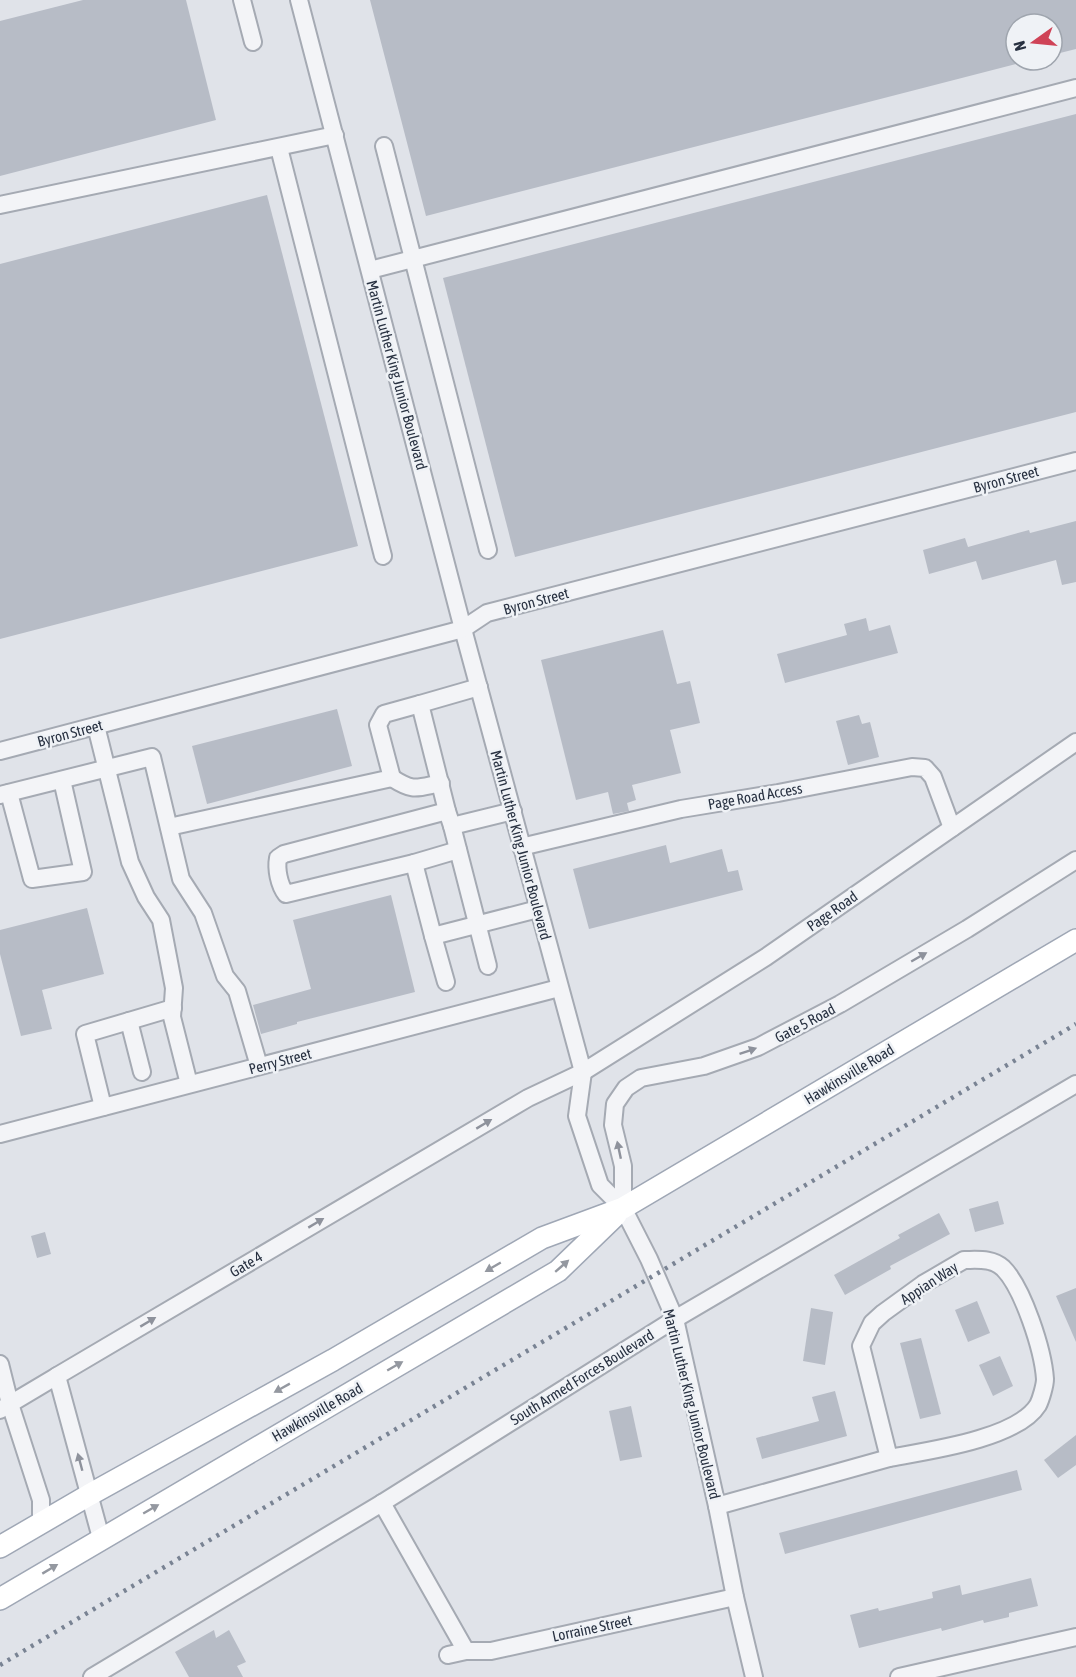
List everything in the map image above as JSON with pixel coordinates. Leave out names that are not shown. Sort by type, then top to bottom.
[{"type":"main road","name":"Hawkinsville Road","points":[[0,1547],[333,1360],[542,1239],[622,1208],[1076,940]]},
{"type":"main road","name":"Hawkinsville Road","points":[[0,1599],[558,1271],[622,1208]]},
{"type":"street","points":[[242,0],[253,42]]},
{"type":"street","name":"Martin Luther King Junior Boulevard","points":[[299,0],[463,629],[583,1072],[577,1116],[600,1185],[622,1208],[649,1259],[675,1319],[754,1677]]},
{"type":"street","points":[[370,270],[1076,88]]},
{"type":"street","points":[[0,205],[335,135]]},
{"type":"street","points":[[384,146],[488,550]]},
{"type":"street","points":[[279,148],[383,556]]},
{"type":"street","name":"Byron Street","points":[[0,751],[463,629],[487,613],[1076,461]]},
{"type":"street","points":[[441,783],[413,789],[407,788],[392,778],[378,725],[380,718],[384,714],[479,687]]},
{"type":"street","points":[[420,704],[488,966]]},
{"type":"street","points":[[96,726],[130,862],[146,897],[161,920],[174,988],[172,1017],[189,1084]]},
{"type":"street","name":"Page Road","points":[[583,1072],[766,957],[1076,742]]},
{"type":"street","points":[[62,780],[83,872],[32,879],[5,794],[152,757],[181,879],[203,913],[225,976],[237,992],[259,1066]]},
{"type":"street","name":"Page Road Access","points":[[521,847],[681,809],[778,793],[912,766],[925,768],[933,777],[952,828]]},
{"type":"street","points":[[169,827],[392,778]]},
{"type":"street","points":[[458,850],[286,894],[277,865],[278,858],[284,854],[450,819],[513,811]]},
{"type":"street","name":"Gate 5 Road","points":[[622,1208],[623,1166],[614,1125],[615,1104],[626,1088],[641,1078],[704,1066],[758,1047],[840,1004],[967,929],[1076,860]]},
{"type":"street","points":[[414,863],[446,982]]},
{"type":"street","points":[[433,936],[538,909]]},
{"type":"street","name":"Perry Street","points":[[0,1134],[559,988]]},
{"type":"street","points":[[103,1107],[85,1034],[173,1008]]},
{"type":"street","points":[[129,1021],[142,1072]]},
{"type":"street","name":"Gate 4","points":[[5,1407],[528,1098],[583,1072]]},
{"type":"street","name":"South Armed Forces Boulevard","points":[[92,1677],[382,1503],[675,1319],[1076,1084]]},
{"type":"street","name":"Appian Way","points":[[717,1506],[889,1458],[991,1435],[1021,1422],[1038,1405],[1045,1381],[1037,1337],[1011,1280],[1003,1268],[989,1260],[964,1260],[923,1284],[872,1323],[861,1346],[889,1458]]},
{"type":"street","points":[[0,1364],[5,1407],[41,1500],[41,1522]]},
{"type":"street","points":[[57,1376],[101,1538]]},
{"type":"street","points":[[382,1503],[466,1651]]},
{"type":"street","name":"Lorraine Street","points":[[448,1655],[466,1651],[491,1651],[735,1597]]},
{"type":"street","points":[[899,1677],[1076,1637]]},
{"type":"building","points":[[83,0],[186,0],[216,120],[0,176],[0,21]]},
{"type":"building","points":[[370,0],[1076,0],[1076,49],[1064,52],[1064,12],[1004,12],[1004,67],[426,216]]},
{"type":"building","points":[[1076,114],[1076,412],[515,557],[443,278]]},
{"type":"building","points":[[267,195],[358,546],[0,639],[0,264]]},
{"type":"building","points":[[1076,521],[1076,582],[1062,585],[1056,560],[982,580],[976,561],[929,574],[923,550],[965,538],[968,547],[1029,530],[1030,533]]},
{"type":"building","points":[[866,618],[869,631],[890,625],[898,653],[785,683],[777,654],[847,635],[844,624]]},
{"type":"building","points":[[663,630],[677,684],[690,681],[700,723],[670,730],[681,773],[632,785],[636,800],[627,803],[629,811],[613,814],[608,792],[576,800],[541,660]]},
{"type":"building","points":[[337,709],[352,766],[207,804],[192,746]]},
{"type":"building","points":[[859,715],[862,724],[870,722],[879,757],[848,765],[836,721]]},
{"type":"building","points":[[666,845],[670,863],[722,849],[728,872],[738,870],[743,890],[589,929],[573,869]]},
{"type":"building","points":[[391,895],[415,992],[297,1022],[297,1024],[261,1034],[253,1005],[311,989],[293,920]]},
{"type":"building","points":[[87,908],[104,974],[42,990],[52,1029],[21,1036],[0,954],[0,930]]},
{"type":"building","points":[[998,1201],[1004,1224],[975,1232],[969,1209]]},
{"type":"building","points":[[939,1213],[950,1234],[890,1266],[891,1269],[845,1295],[834,1275],[900,1238],[898,1235]]},
{"type":"building","points":[[45,1232],[51,1254],[37,1258],[31,1236]]},
{"type":"building","points":[[1076,1288],[1076,1342],[1056,1296]]},
{"type":"building","points":[[977,1301],[990,1333],[968,1342],[955,1310]]},
{"type":"building","points":[[811,1308],[833,1312],[825,1365],[803,1361]]},
{"type":"building","points":[[921,1338],[941,1414],[920,1419],[900,1343]]},
{"type":"building","points":[[1000,1356],[1013,1386],[993,1396],[979,1365]]},
{"type":"building","points":[[835,1391],[847,1436],[762,1459],[756,1438],[819,1421],[812,1397]]},
{"type":"building","points":[[631,1406],[642,1457],[620,1461],[609,1411]]},
{"type":"building","points":[[1076,1435],[1076,1465],[1058,1478],[1044,1460]]},
{"type":"building","points":[[1017,1470],[1022,1490],[785,1554],[779,1533]]},
{"type":"building","points":[[1031,1578],[1038,1606],[1009,1613],[1009,1617],[984,1623],[983,1620],[942,1631],[941,1628],[859,1648],[850,1615],[878,1608],[879,1611],[933,1598],[932,1592],[960,1585],[962,1595]]},
{"type":"building","points":[[214,1630],[216,1638],[229,1630],[246,1662],[237,1666],[243,1677],[189,1677],[175,1652]]},
{"type":"railway","points":[[0,1665],[1076,1024]]}]
